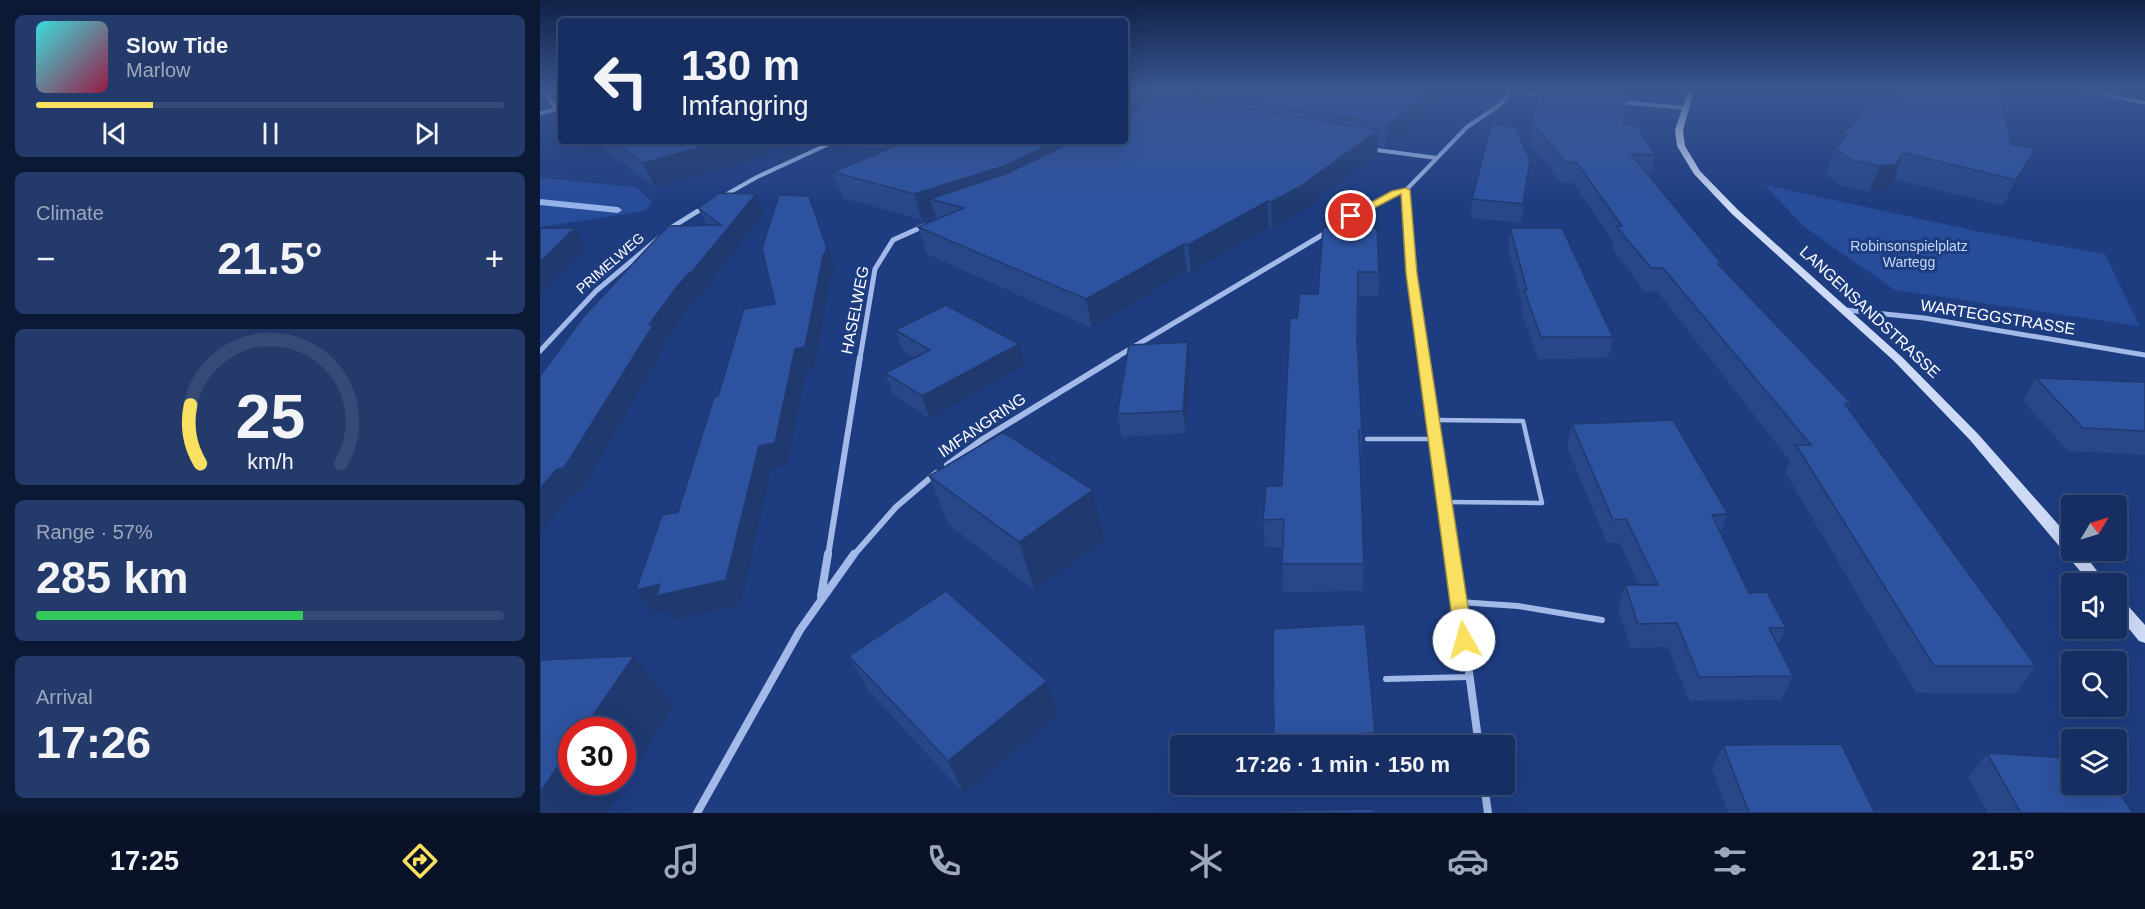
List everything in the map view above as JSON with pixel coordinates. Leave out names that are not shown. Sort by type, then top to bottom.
[{"type":"street","points":[[1466,129],[1406,190],[1412,273],[1435,420],[1477,735]]},
{"type":"street","name":"LANGENSANDSTRASSE","points":[[1678,129],[1681,146],[1697,172],[1735,212],[1898,359],[1974,437],[2061,537]]},
{"type":"street","points":[[717,199],[772,169],[828,144]]},
{"type":"street","points":[[1362,148],[1437,158]]},
{"type":"street","name":"IMFANGRING","points":[[697,813],[821,596],[881,521],[907,495],[983,439],[1351,216],[1395,193],[1406,190]]},
{"type":"street","name":"PRIMELWEG","points":[[540,351],[575,310],[613,274],[674,225],[708,205]]},
{"type":"street","name":"HASELWEG","points":[[821,596],[875,269],[886,244],[905,233],[927,225]]},
{"type":"street","name":"WARTEGGSTRASSE","points":[[1845,310],[1924,318],[2145,355]]},
{"type":"street","name":"LANGENSANDSTRASSE","points":[[2081,561],[2091,573]]},
{"type":"street","points":[[2127,615],[2145,636]]},
{"type":"street","points":[[1486,795],[1488,813]]},
{"type":"lane","points":[[1435,420],[1523,421],[1542,503],[1445,502]]},
{"type":"lane","points":[[1367,439],[1437,439]]},
{"type":"lane","points":[[1459,602],[1518,606],[1602,620]]},
{"type":"lane","points":[[1386,679],[1469,677]]},
{"type":"green space","points":[[540,178],[636,187],[652,202],[646,211],[540,227]]},
{"type":"green space","name":"Robinsonspielplatz Wartegg","points":[[1765,185],[1980,232],[2105,254],[2139,326],[1895,290],[1803,226]]},
{"type":"building","points":[[1128,129],[1378,130],[1301,186],[1271,202],[1268,201],[1188,245],[1184,244],[1086,299],[918,227],[964,208],[930,199],[1008,173],[1068,144],[1128,144]]},
{"type":"building","points":[[1490,129],[1516,129],[1530,160],[1523,204],[1472,199]]},
{"type":"building","points":[[1538,129],[1639,129],[1655,155],[1631,154],[1722,264],[1718,264],[1851,403],[1845,404],[2036,666],[1934,666],[1796,445],[1811,445],[1663,268],[1651,268],[1616,226],[1622,226],[1577,163],[1564,161]]},
{"type":"building","points":[[1848,129],[2008,129],[2011,144],[2035,149],[2016,180],[1904,153],[1896,164],[1880,166],[1851,160],[1835,148],[1847,135],[1842,134]]},
{"type":"building","points":[[617,144],[712,144],[643,163]]},
{"type":"building","points":[[900,144],[1051,144],[1004,166],[914,194],[833,172]]},
{"type":"building","points":[[720,193],[756,194],[692,272],[676,288],[649,325],[654,324],[564,468],[557,469],[540,489],[540,376],[583,317],[668,226],[721,225],[698,208]]},
{"type":"building","points":[[779,195],[809,196],[827,248],[823,256],[805,347],[795,349],[775,443],[759,446],[726,580],[656,596],[660,584],[636,590],[662,515],[678,512],[714,397],[718,396],[744,309],[775,304],[762,248]]},
{"type":"building","points":[[1323,227],[1377,228],[1379,272],[1358,272],[1357,340],[1362,430],[1359,430],[1364,564],[1282,564],[1284,519],[1263,520],[1266,486],[1282,486],[1290,318],[1297,318],[1300,294],[1318,294]]},
{"type":"building","points":[[540,228],[575,228],[540,262]]},
{"type":"building","points":[[1510,228],[1562,228],[1613,337],[1541,337],[1524,290],[1527,290]]},
{"type":"building","points":[[946,305],[1019,344],[922,396],[885,373],[930,350],[895,330]]},
{"type":"building","points":[[1188,342],[1183,411],[1117,414],[1129,345]]},
{"type":"building","points":[[2036,378],[2145,382],[2145,431],[2083,428]]},
{"type":"building","points":[[1673,420],[1728,514],[1712,515],[1749,593],[1767,592],[1786,628],[1769,628],[1793,676],[1699,677],[1677,623],[1638,624],[1625,585],[1658,585],[1626,519],[1613,520],[1572,424]]},
{"type":"building","points":[[1003,432],[1093,490],[1019,542],[929,476]]},
{"type":"building","points":[[946,591],[1047,681],[948,761],[849,656]]},
{"type":"building","points":[[1365,624],[1375,733],[1274,735],[1273,629]]},
{"type":"building","points":[[634,656],[592,717],[558,717],[558,766],[540,792],[540,660]]},
{"type":"building","points":[[1841,744],[1875,813],[1749,813],[1723,745]]},
{"type":"building","points":[[1987,753],[2061,757],[2061,795],[2121,795],[2133,813],[2021,813]]},
{"type":"building","points":[[1373,809],[1374,813],[1278,813],[1279,811]]},
{"type":"waterway","points":[[540,202],[618,210]]},
{"type":"route","points":[[1351,216],[1395,193],[1406,190],[1412,273],[1435,420],[1464,640]]}]
